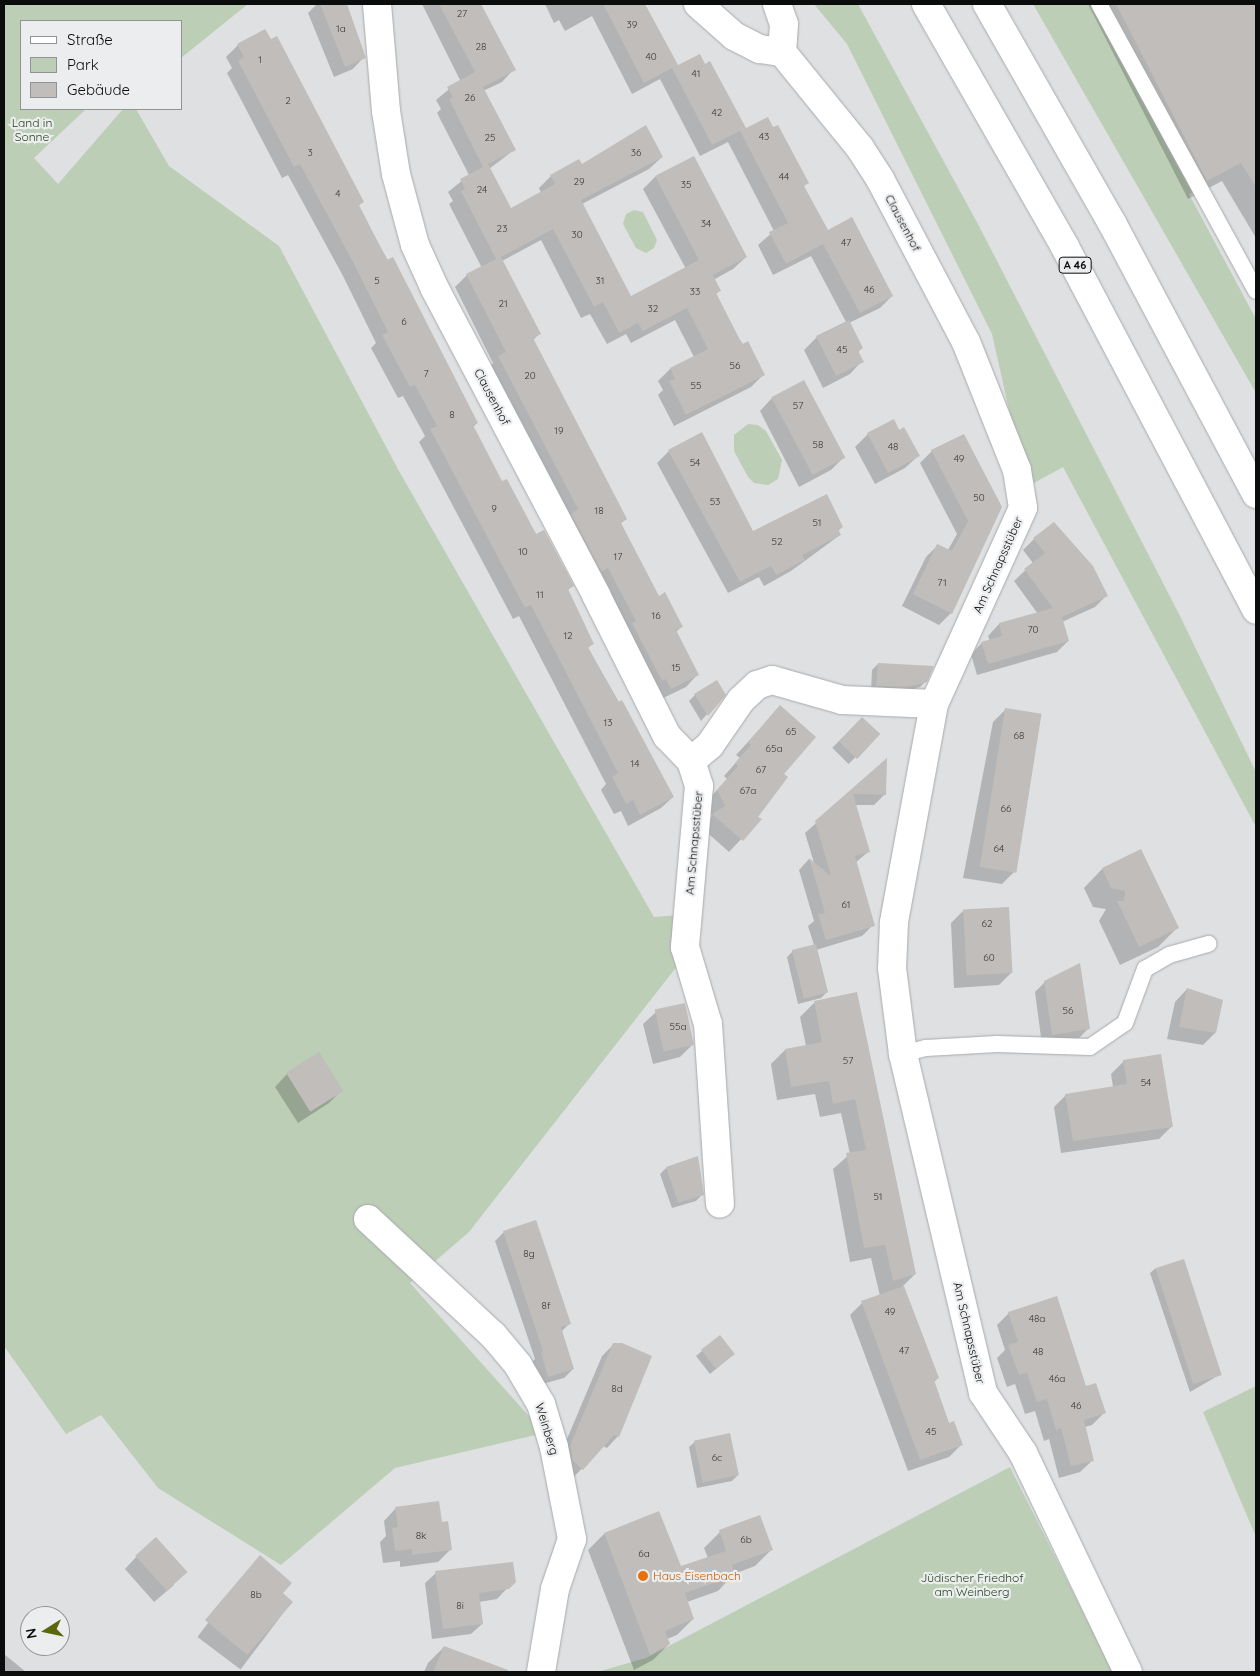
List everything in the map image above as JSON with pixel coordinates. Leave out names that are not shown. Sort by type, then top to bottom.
[{"type":"main road","name":"Clausenhof","points":[[377,4],[386,111],[396,174],[415,244],[435,289],[596,595],[667,736],[691,761]]},
{"type":"main road","points":[[698,4],[734,36],[760,50],[782,52],[784,24],[777,4]]},
{"type":"main road","name":"A 46","points":[[926,4],[1066,247],[1256,610]]},
{"type":"main road","points":[[987,4],[1112,223],[1256,494]]},
{"type":"main road","name":"Clausenhof","points":[[782,52],[880,179],[978,369],[1017,470],[1023,508]]},
{"type":"main road","name":"Am Schnapsstüber","points":[[1023,508],[934,704],[894,923],[892,968],[903,1054],[983,1393],[1024,1453],[1128,1672]]},
{"type":"main road","points":[[691,761],[710,745],[741,700],[757,685],[772,680],[842,700],[934,704]]},
{"type":"main road","name":"Am Schnapsstüber","points":[[691,761],[699,786],[685,947],[708,1024],[720,1204]]},
{"type":"main road","name":"Weinberg","points":[[368,1219],[493,1336],[518,1365],[541,1404],[554,1447],[572,1539],[555,1589],[541,1672]]},
{"type":"lane","points":[[1099,4],[1256,291]]},
{"type":"lane","points":[[903,1054],[926,1048],[997,1044],[1090,1047],[1125,1023],[1145,969],[1169,956],[1208,944]]},
{"type":"green space","name":"Land in Sonne","points":[[4,4],[248,4],[182,57],[182,20],[20,20],[20,110],[85,110],[34,158],[58,184],[122,110],[137,110],[169,166],[279,246],[399,471],[654,917],[679,915],[678,965],[469,1232],[410,1283],[544,1433],[395,1468],[281,1565],[158,1488],[101,1415],[66,1434],[4,1346]]},
{"type":"green space","points":[[814,4],[858,4],[979,226],[1178,612],[1256,772],[1256,827],[1063,467],[1034,483],[1020,459],[992,334],[847,44]]},
{"type":"green space","points":[[1033,4],[1091,4],[1197,190],[1189,194],[1256,319],[1256,393]]},
{"type":"green space","points":[[634,210],[643,212],[657,240],[654,248],[646,253],[636,248],[623,224],[626,214]]},
{"type":"green space","points":[[748,424],[758,425],[766,431],[782,460],[778,479],[768,485],[754,483],[748,477],[734,451],[734,435]]},
{"type":"green space","points":[[1256,1386],[1256,1537],[1203,1412]]},
{"type":"green space","name":"Jüdischer Friedhof am Weinberg","points":[[1010,1467],[1113,1672],[597,1672],[646,1658]]},
{"type":"building","points":[[320,4],[347,4],[366,58],[345,67]]},
{"type":"building","points":[[439,4],[481,4],[516,70],[483,87],[516,150],[488,164],[511,208],[555,184],[550,175],[579,159],[582,164],[646,125],[663,157],[581,200],[631,296],[699,260],[655,176],[694,156],[747,257],[713,275],[721,291],[716,293],[739,338],[743,344],[748,341],[765,375],[686,415],[669,381],[675,379],[670,368],[708,349],[687,308],[643,331],[638,323],[619,333],[603,302],[594,307],[553,229],[501,257],[541,334],[533,338],[627,519],[621,523],[659,596],[665,592],[683,627],[676,630],[699,675],[671,689],[666,679],[662,681],[632,623],[636,621],[608,568],[601,572],[571,514],[578,509],[498,356],[506,352],[466,274],[496,259],[461,191],[465,189],[460,179],[483,167],[449,99],[453,97],[447,87],[475,72]]},
{"type":"building","points":[[603,4],[645,4],[678,65],[644,83]]},
{"type":"building","points":[[1116,4],[1256,4],[1256,187],[1241,163],[1207,181]]},
{"type":"building","points":[[265,29],[271,39],[277,36],[364,202],[359,205],[387,260],[393,257],[478,423],[473,425],[502,481],[507,479],[536,534],[544,530],[574,586],[568,589],[594,644],[588,647],[618,702],[622,700],[674,797],[640,815],[633,800],[626,804],[612,777],[618,773],[531,605],[525,608],[430,429],[437,426],[415,385],[410,387],[382,335],[388,332],[354,264],[300,164],[294,167],[238,61],[244,57],[237,44]]},
{"type":"building","points":[[700,54],[705,64],[710,61],[746,128],[768,117],[773,127],[778,125],[809,183],[804,186],[828,230],[852,217],[893,296],[860,313],[823,244],[786,264],[769,232],[788,223],[740,131],[712,145],[672,68]]},
{"type":"building","points":[[849,320],[863,348],[858,351],[864,362],[836,376],[816,336]]},
{"type":"building","points":[[804,380],[845,458],[813,475],[771,397]]},
{"type":"building","points":[[894,419],[899,430],[904,427],[920,456],[888,473],[867,433]]},
{"type":"building","points":[[702,432],[753,531],[827,494],[843,527],[838,529],[841,535],[802,555],[805,560],[776,575],[771,566],[740,582],[668,450]]},
{"type":"building","points":[[964,434],[1002,507],[952,614],[913,594],[937,544],[952,551],[968,521],[931,450]]},
{"type":"building","points":[[1054,522],[1093,566],[1108,596],[1062,617],[1069,641],[988,664],[981,642],[1002,636],[999,623],[1053,608],[1024,569],[1045,553],[1033,538]]},
{"type":"building","points":[[878,663],[934,666],[927,682],[907,687],[876,686]]},
{"type":"building","points":[[717,680],[726,695],[708,716],[694,694]]},
{"type":"building","points":[[780,705],[816,737],[784,774],[788,777],[758,817],[762,819],[743,841],[712,814],[725,806],[717,790],[738,766],[735,763],[751,745],[748,742]]},
{"type":"building","points":[[1005,708],[1042,714],[1016,873],[980,867]]},
{"type":"building","points":[[862,717],[880,734],[857,759],[839,742]]},
{"type":"building","points":[[887,758],[886,795],[853,794],[870,852],[855,856],[875,926],[826,940],[818,914],[825,913],[809,858],[831,876],[815,821]]},
{"type":"building","points":[[1141,849],[1179,928],[1139,947],[1117,901],[1124,901],[1125,891],[1111,888],[1102,868]]},
{"type":"building","points":[[1009,907],[1012,973],[967,975],[963,909]]},
{"type":"building","points":[[816,944],[828,993],[804,999],[792,950]]},
{"type":"building","points":[[1080,963],[1090,1029],[1052,1035],[1044,981]]},
{"type":"building","points":[[1187,988],[1223,1000],[1216,1033],[1179,1027]]},
{"type":"building","points":[[857,992],[916,1274],[893,1281],[885,1245],[864,1248],[846,1153],[866,1150],[855,1099],[833,1104],[829,1081],[791,1087],[785,1049],[822,1042],[814,1001]]},
{"type":"building","points":[[685,1003],[694,1045],[664,1052],[655,1009]]},
{"type":"building","points":[[319,1052],[343,1091],[310,1112],[286,1073]]},
{"type":"building","points":[[1161,1054],[1173,1127],[1073,1141],[1065,1094],[1127,1084],[1123,1060]]},
{"type":"building","points":[[698,1156],[704,1195],[678,1203],[666,1167]]},
{"type":"building","points":[[536,1220],[571,1324],[561,1327],[574,1369],[548,1377],[541,1352],[543,1351],[503,1231]]},
{"type":"building","points":[[1184,1259],[1222,1375],[1193,1384],[1155,1268]]},
{"type":"building","points":[[904,1286],[939,1378],[934,1380],[949,1423],[954,1421],[963,1445],[920,1460],[861,1301]]},
{"type":"building","points":[[1057,1296],[1086,1386],[1096,1383],[1106,1413],[1084,1420],[1094,1461],[1071,1466],[1061,1428],[1056,1430],[1047,1399],[1037,1402],[1027,1373],[1019,1375],[1008,1345],[1018,1342],[1008,1312]]},
{"type":"building","points":[[720,1335],[735,1354],[716,1369],[701,1350]]},
{"type":"building","points":[[613,1343],[622,1343],[652,1356],[619,1437],[614,1435],[583,1470],[573,1461],[570,1446]]},
{"type":"building","points":[[730,1433],[739,1475],[703,1483],[694,1441]]},
{"type":"building","points":[[439,1501],[442,1522],[448,1521],[452,1550],[412,1555],[412,1549],[395,1551],[392,1528],[398,1527],[395,1507]]},
{"type":"building","points":[[659,1511],[681,1566],[726,1551],[719,1530],[760,1515],[773,1550],[732,1565],[736,1575],[685,1593],[694,1619],[665,1631],[670,1644],[650,1655],[604,1533]]},
{"type":"building","points":[[156,1537],[187,1572],[167,1591],[135,1556]]},
{"type":"building","points":[[260,1555],[292,1583],[283,1593],[293,1602],[247,1655],[205,1620]]},
{"type":"building","points":[[513,1562],[516,1582],[509,1589],[479,1593],[483,1624],[443,1629],[435,1571]]},
{"type":"building","points":[[444,1646],[508,1670],[508,1672],[433,1672]]},
{"type":"place","name":"Haus Eisenbach","points":[[643,1576]]}]
